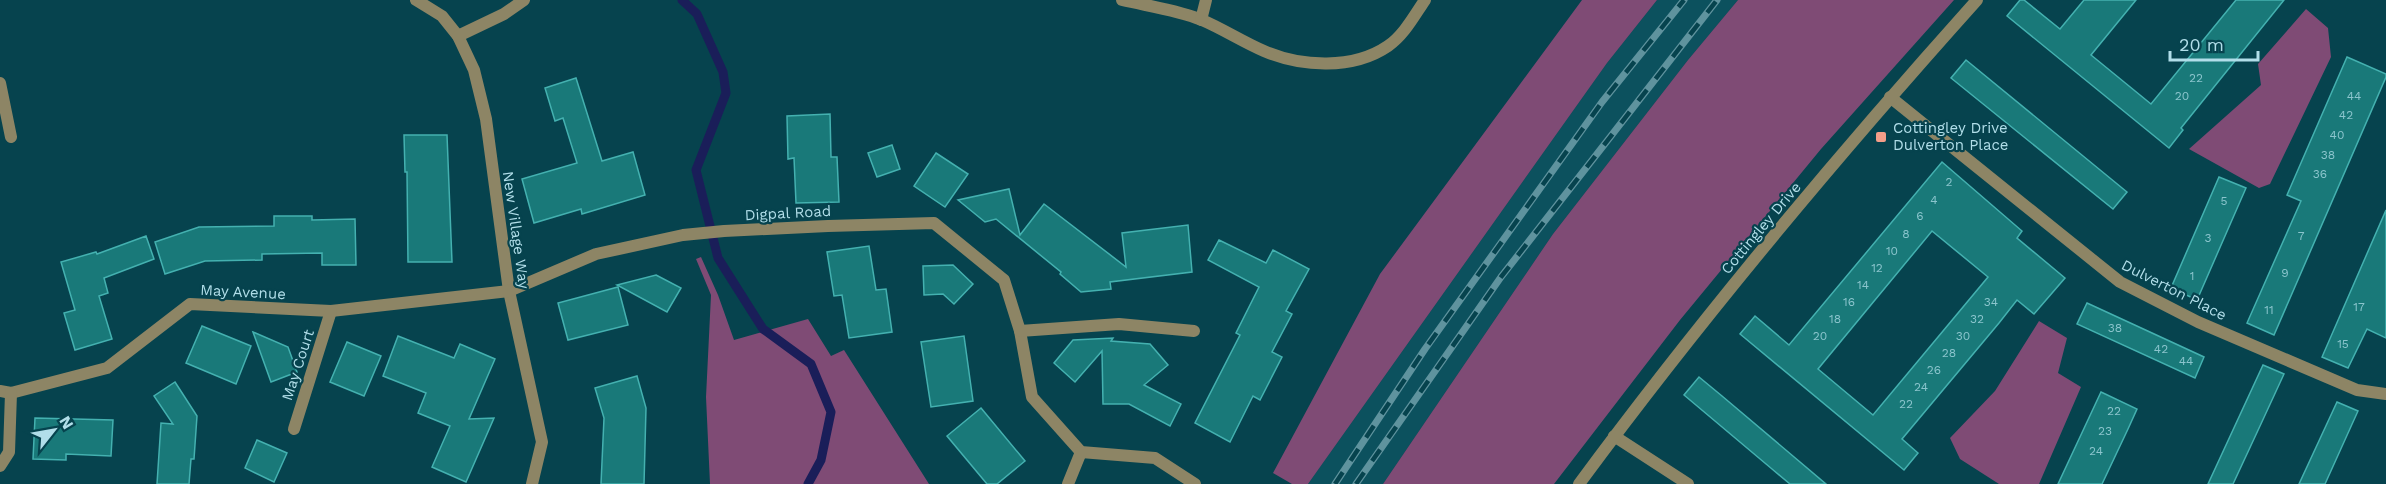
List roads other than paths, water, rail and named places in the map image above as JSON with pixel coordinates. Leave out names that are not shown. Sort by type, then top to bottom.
[{"type":"street","name":"New Village Way","points":[[416,0],[442,16],[458,36],[474,70],[486,119],[509,291],[542,442],[532,484]]},
{"type":"street","points":[[458,36],[504,14],[524,0]]},
{"type":"street","points":[[1122,0],[1201,20],[1265,52],[1296,60],[1326,64],[1360,58],[1387,47],[1403,32],[1425,0]]},
{"type":"street","points":[[1201,20],[1206,0]]},
{"type":"street","name":"Cottingley Drive","points":[[1579,484],[1709,315],[1890,98],[1977,0]]},
{"type":"street","points":[[0,85],[11,136]]},
{"type":"street","name":"Dulverton Place","points":[[1890,98],[2120,282],[2198,322],[2357,390],[2386,394]]},
{"type":"street","name":"Digpal Road","points":[[509,291],[596,254],[683,235],[724,231],[934,223],[1004,280],[1020,331],[1032,397],[1081,452]]},
{"type":"street","name":"May Avenue","points":[[6,392],[107,368],[190,304],[332,311],[509,291]]},
{"type":"street","name":"May Court","points":[[294,429],[332,311]]},
{"type":"street","points":[[1020,331],[1119,324],[1194,331]]},
{"type":"street","points":[[0,466],[9,452],[6,392]]},
{"type":"street","points":[[1614,436],[1688,484]]},
{"type":"street","points":[[1068,484],[1081,452],[1155,458],[1196,484]]},
{"type":"waterway","points":[[682,0],[697,14],[723,72],[726,93],[696,170],[718,258],[763,329],[811,364],[831,412],[821,460],[808,484]]},
{"type":"railway","points":[[1335,484],[1425,349],[1602,102],[1684,0]]},
{"type":"railway","points":[[1356,484],[1501,277],[1717,0]]},
{"type":"place","name":"Cottingley Drive Dulverton Place","points":[[1881,137]]}]
